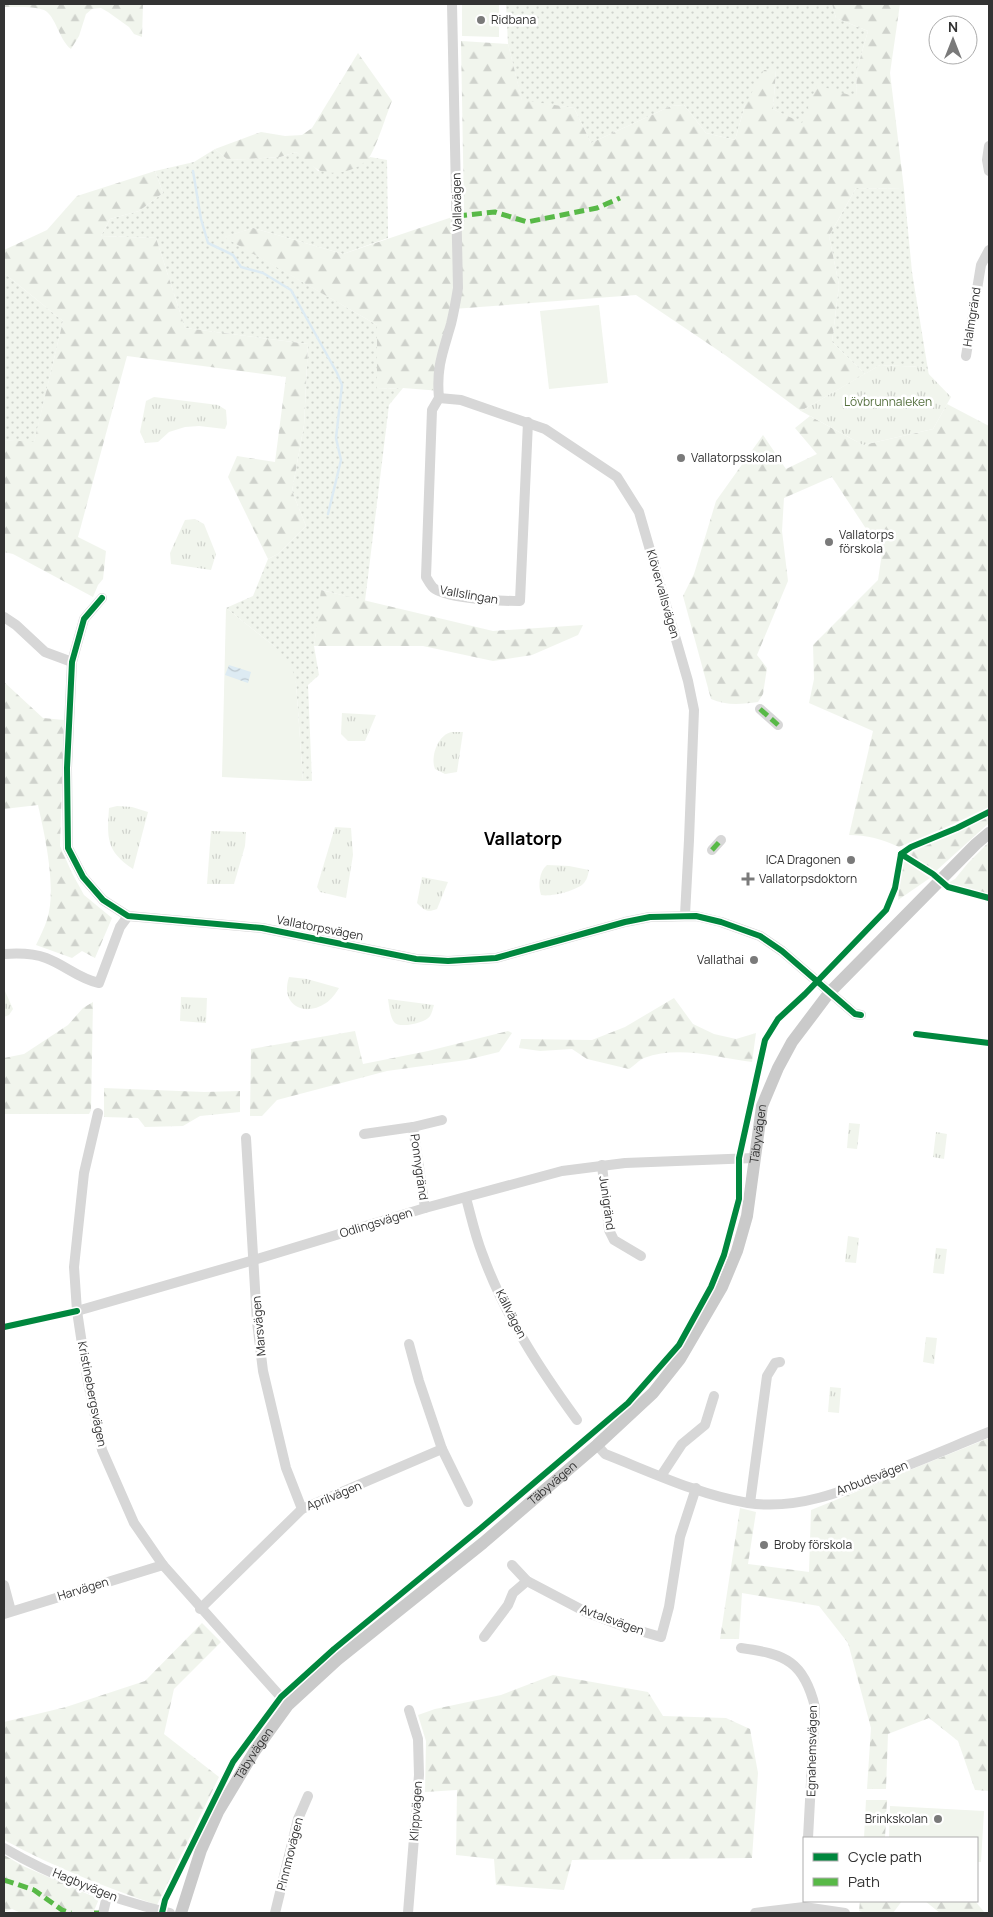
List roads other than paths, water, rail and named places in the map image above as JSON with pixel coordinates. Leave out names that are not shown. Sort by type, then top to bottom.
[{"type":"main road","name":"Täbyvägen","points":[[181,1913],[201,1850],[218,1812],[254,1752],[288,1705],[337,1660],[483,1543],[598,1445],[653,1393],[680,1359],[722,1287],[737,1251],[747,1216],[762,1106],[778,1068],[792,1042],[829,993],[989,833]]},
{"type":"street","name":"Vallavägen","points":[[438,398],[437,379],[441,355],[452,322],[458,288],[452,4]]},
{"type":"street","points":[[989,146],[989,171]]},
{"type":"street","name":"Halmgränd","points":[[966,356],[980,265],[989,250]]},
{"type":"street","name":"Klövervallsvägen","points":[[438,398],[460,400],[545,429],[617,477],[639,512],[688,681],[694,710],[684,915]]},
{"type":"street","name":"Vallslingan","points":[[438,398],[432,410],[426,577],[434,588],[451,594],[500,601],[520,601],[528,422]]},
{"type":"street","name":"Vallatorpsvägen","points":[[102,598],[84,619],[72,662],[67,768],[68,848],[83,878],[103,900],[128,916],[262,928],[416,959],[448,961],[496,958],[625,922],[650,917],[684,915],[721,922],[760,936],[782,951],[829,993]]},
{"type":"street","points":[[4,617],[16,625],[45,652],[72,662]]},
{"type":"street","points":[[760,709],[778,725]]},
{"type":"street","points":[[712,850],[721,840]]},
{"type":"street","points":[[4,954],[21,953],[46,958],[87,981],[99,983],[120,926],[128,916]]},
{"type":"street","points":[[829,993],[854,1014],[861,1015]]},
{"type":"street","name":"Kristinebergsvägen","points":[[98,1113],[84,1173],[74,1267],[87,1377],[102,1450],[134,1523],[163,1566],[288,1705]]},
{"type":"street","name":"Ponnygränd","points":[[364,1134],[413,1127],[442,1120]]},
{"type":"street","name":"Ponnygränd","points":[[413,1127],[425,1208]]},
{"type":"street","name":"Marsvägen","points":[[246,1138],[257,1322],[263,1371],[286,1468],[302,1509]]},
{"type":"street","name":"Odlingsvägen","points":[[78,1311],[425,1208],[562,1170],[625,1163],[754,1158]]},
{"type":"street","name":"Junigränd","points":[[602,1165],[609,1230],[614,1240],[641,1256]]},
{"type":"street","name":"Källvägen","points":[[466,1198],[482,1253],[506,1308],[546,1378],[577,1420]]},
{"type":"street","points":[[409,1344],[419,1381],[442,1449],[468,1502]]},
{"type":"street","points":[[750,1503],[767,1376],[775,1363],[780,1362]]},
{"type":"street","points":[[661,1476],[682,1444],[705,1425],[714,1396]]},
{"type":"street","name":"Anbudsvägen","points":[[598,1445],[605,1454],[696,1488],[750,1503],[791,1504],[819,1498],[880,1476],[989,1432]]},
{"type":"street","name":"Aprilvägen","points":[[200,1609],[302,1509],[442,1449]]},
{"type":"street","name":"Avtalsvägen","points":[[512,1565],[527,1581],[586,1612],[622,1626],[661,1637],[669,1607],[680,1537],[696,1488]]},
{"type":"street","name":"Harvägen","points":[[7,1612],[163,1566]]},
{"type":"street","points":[[484,1637],[508,1605],[513,1593],[527,1581]]},
{"type":"street","points":[[4,1585],[7,1612]]},
{"type":"street","name":"Egnahemsvägen","points":[[741,1648],[764,1651],[786,1659],[802,1673],[811,1689],[815,1707],[808,1837]]},
{"type":"street","name":"Klippvägen","points":[[408,1913],[419,1775],[418,1739],[409,1710]]},
{"type":"street","name":"Pinnmovägen","points":[[275,1913],[298,1819],[308,1796]]},
{"type":"street","name":"Hagbyvägen","points":[[4,1848],[22,1859],[107,1896],[170,1913]]},
{"type":"street","points":[[103,1913],[107,1896]]},
{"type":"street","points":[[756,1913],[804,1904],[845,1913]]},
{"type":"water","points":[[229,665],[251,672],[248,683],[225,675]]},
{"type":"waterway","points":[[193,171],[201,219],[208,243],[233,255],[241,267],[263,273],[291,290],[342,385],[336,438],[341,460],[328,514]]},
{"type":"place","name":"Ridbana","points":[[481,20]]},
{"type":"place","name":"Vallatorpsskolan","points":[[681,458]]},
{"type":"place","name":"Vallatorps förskola","points":[[829,542]]},
{"type":"place","name":"ICA Dragonen","points":[[851,860]]},
{"type":"place","name":"Vallatorpsdoktorn","points":[[748,879]]},
{"type":"place","name":"Vallathai","points":[[754,960]]},
{"type":"place","name":"Broby förskola","points":[[764,1545]]},
{"type":"place","name":"Brinkskolan","points":[[938,1819]]},
{"type":"district","name":"Vallatorp","points":[[523,839]]},
{"type":"park label","name":"Lövbrunnaleken","points":[[888,402]]}]
